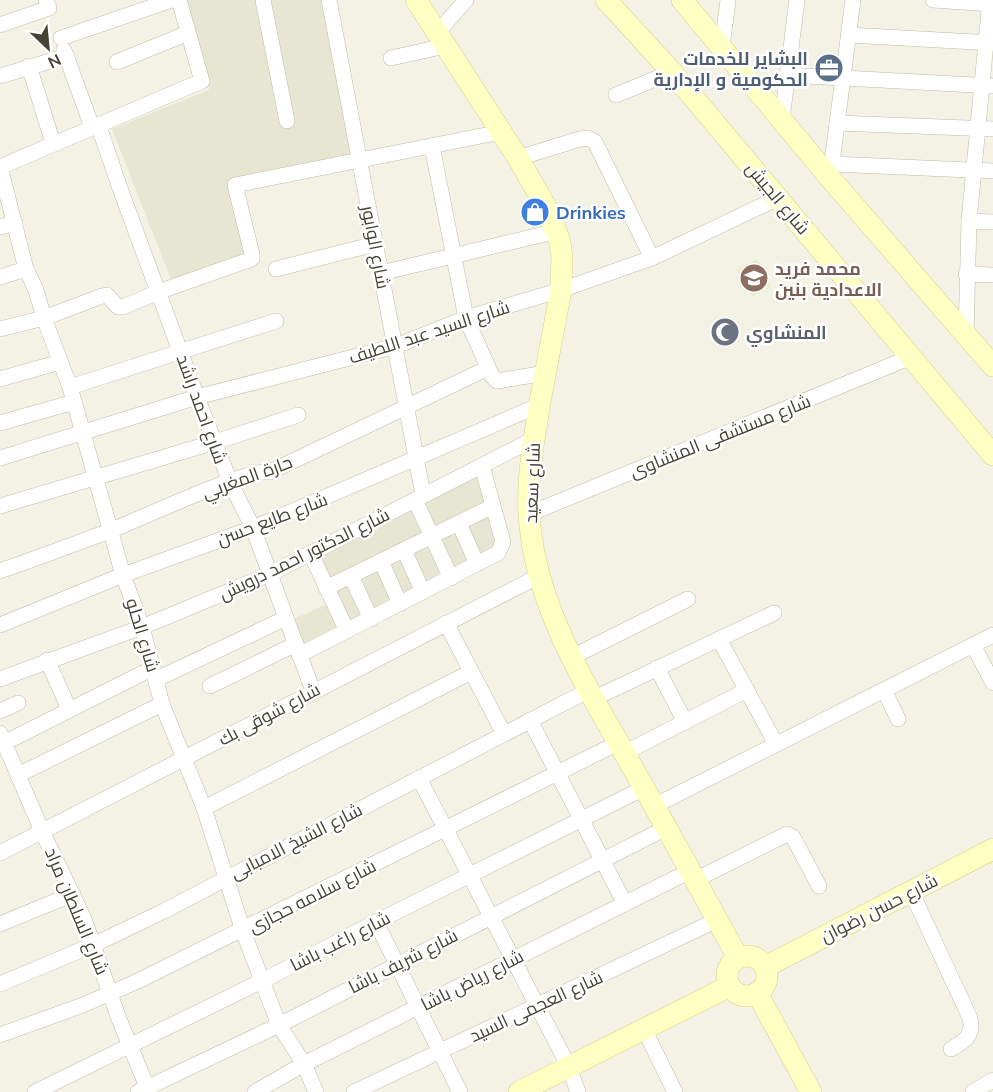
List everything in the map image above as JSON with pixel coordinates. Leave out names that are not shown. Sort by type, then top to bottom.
[{"type":"street","points":[[0,76],[29,66],[172,0]]},
{"type":"street","points":[[0,167],[202,81],[179,0]]},
{"type":"street","points":[[263,0],[287,121]]},
{"type":"street","name":"شارع الوابور","points":[[329,0],[396,346],[416,458],[419,497],[432,536],[451,578]]},
{"type":"street","name":"شارع سعيد","points":[[416,0],[518,158],[547,209],[556,231],[562,256],[561,290],[532,440],[529,514],[538,576],[549,608],[591,694],[738,958]]},
{"type":"street","points":[[391,58],[441,39],[466,0]]},
{"type":"street","name":"شارع الجيش","points":[[606,0],[672,72],[993,455]]},
{"type":"street","points":[[682,0],[782,119],[831,171],[993,366]]},
{"type":"street","points":[[722,47],[728,0]]},
{"type":"street","points":[[782,119],[797,0]]},
{"type":"street","points":[[831,171],[853,0]]},
{"type":"street","points":[[933,0],[991,2],[987,86],[977,129],[969,221],[966,336]]},
{"type":"street","points":[[0,25],[47,4]]},
{"type":"street","points":[[117,62],[188,33]]},
{"type":"street","points":[[849,34],[989,43]]},
{"type":"street","name":"شارع احمد راشد","points":[[64,48],[230,482],[253,528],[313,691]]},
{"type":"street","points":[[29,66],[53,143]]},
{"type":"street","points":[[616,95],[672,72]]},
{"type":"street","points":[[787,75],[987,86]]},
{"type":"street","points":[[837,123],[993,129]]},
{"type":"street","points":[[0,329],[44,318],[102,296],[111,297],[118,307],[252,258],[235,185],[501,132]]},
{"type":"street","points":[[518,158],[580,139],[588,138],[595,142],[652,258]]},
{"type":"street","points":[[432,146],[466,318],[493,379],[498,381],[546,373]]},
{"type":"street","name":"شارع الحلو","points":[[0,167],[8,225],[36,290],[72,394],[123,574],[142,627],[162,704],[204,808],[243,931],[279,1025],[304,1064],[316,1092]]},
{"type":"street","points":[[831,171],[993,171]]},
{"type":"street","name":"شارع السيد عبد اللطيف","points":[[0,458],[197,397],[396,346],[466,318],[561,290],[652,258],[778,198]]},
{"type":"street","points":[[969,221],[993,222]]},
{"type":"street","points":[[381,273],[556,231]]},
{"type":"street","points":[[276,269],[375,244]]},
{"type":"street","points":[[0,277],[26,269]]},
{"type":"street","points":[[966,274],[993,275]]},
{"type":"street","points":[[0,423],[181,352],[276,321]]},
{"type":"street","name":"شارع مستشفى المنشاوى","points":[[529,514],[911,357]]},
{"type":"street","points":[[0,379],[60,362]]},
{"type":"street","name":"حارة المغربي","points":[[0,571],[111,530],[230,482],[263,471],[270,472],[488,368]]},
{"type":"street","name":"شارع طايع حسن","points":[[0,625],[123,574],[253,528],[540,405]]},
{"type":"street","points":[[0,506],[298,415]]},
{"type":"street","name":"شارع الدكتور احمد درويش","points":[[0,679],[142,627],[270,574],[532,440]]},
{"type":"street","points":[[210,686],[347,631],[498,553],[503,542],[482,466]]},
{"type":"street","points":[[327,588],[493,506]]},
{"type":"street","points":[[459,523],[477,564]]},
{"type":"street","points":[[404,550],[423,592]]},
{"type":"street","points":[[311,554],[347,631]]},
{"type":"street","points":[[381,561],[400,604]]},
{"type":"street","points":[[351,576],[371,619]]},
{"type":"street","name":"شارع شوقى بك","points":[[0,853],[538,576]]},
{"type":"street","points":[[572,657],[688,599]]},
{"type":"street","name":"شارع الشيخ الامبابى","points":[[0,984],[164,911],[530,720],[657,668],[774,613]]},
{"type":"street","points":[[2,738],[286,618]]},
{"type":"street","points":[[446,623],[504,734]]},
{"type":"street","name":"شارع راغب باشا","points":[[34,1092],[262,981],[582,819],[649,797],[776,744],[993,635]]},
{"type":"street","points":[[719,639],[776,744]]},
{"type":"street","points":[[973,645],[993,683]]},
{"type":"street","points":[[47,660],[69,709]]},
{"type":"street","points":[[657,668],[685,722]]},
{"type":"street","points":[[204,808],[471,672]]},
{"type":"street","name":"شارع سلامه حجازى","points":[[0,1035],[111,994],[243,931],[558,773],[685,722],[747,690]]},
{"type":"street","points":[[884,690],[898,719]]},
{"type":"street","points":[[0,711],[18,702]]},
{"type":"street","points":[[18,775],[162,704]]},
{"type":"street","points":[[530,720],[626,904]]},
{"type":"street","name":"شارع السلطان مراد","points":[[2,738],[94,944],[145,1091]]},
{"type":"street","points":[[419,778],[569,1067],[578,1092]]},
{"type":"street","name":"شارع شريف باشا","points":[[145,1091],[666,828]]},
{"type":"street","name":"شارع رياض باشا","points":[[255,1092],[304,1064],[626,904],[787,834],[793,837],[819,886]]},
{"type":"street","name":"شارع حسن رضوان","points":[[765,967],[993,849]]},
{"type":"street","points":[[911,891],[970,1018],[972,1030],[970,1036],[951,1049]]},
{"type":"street","points":[[0,924],[73,894]]},
{"type":"street","name":"شارع العجمى السيد","points":[[354,1092],[717,920]]},
{"type":"street","points":[[376,922],[460,1092]]},
{"type":"street","points":[[751,956],[757,958],[765,967],[766,982],[757,993],[742,995],[730,986],[728,970],[738,958],[751,956]]},
{"type":"street","points":[[519,1092],[730,986]]},
{"type":"street","points":[[757,993],[811,1092]]},
{"type":"street","points":[[644,1029],[675,1092]]},
{"type":"street","points":[[973,1092],[993,1080]]},
{"type":"shaded area","points":[[183,0],[330,0],[357,154],[231,183],[246,258],[172,282],[112,129],[209,90]]},
{"type":"shaded area","name":"محمد فريد الاعدادية بنين","points":[[757,259],[771,287],[752,297],[737,270]]},
{"type":"shaded area","points":[[482,473],[502,555],[304,658],[290,621],[329,603],[308,559]]},
{"type":"place","name":"البشاير للخدمات الحكومية و الإدارية","points":[[829,68]]},
{"type":"place","name":"Drinkies","points":[[535,212]]},
{"type":"place","name":"محمد فريد الاعدادية بنين","points":[[754,278]]},
{"type":"place","name":"المنشاوي","points":[[725,332]]}]
